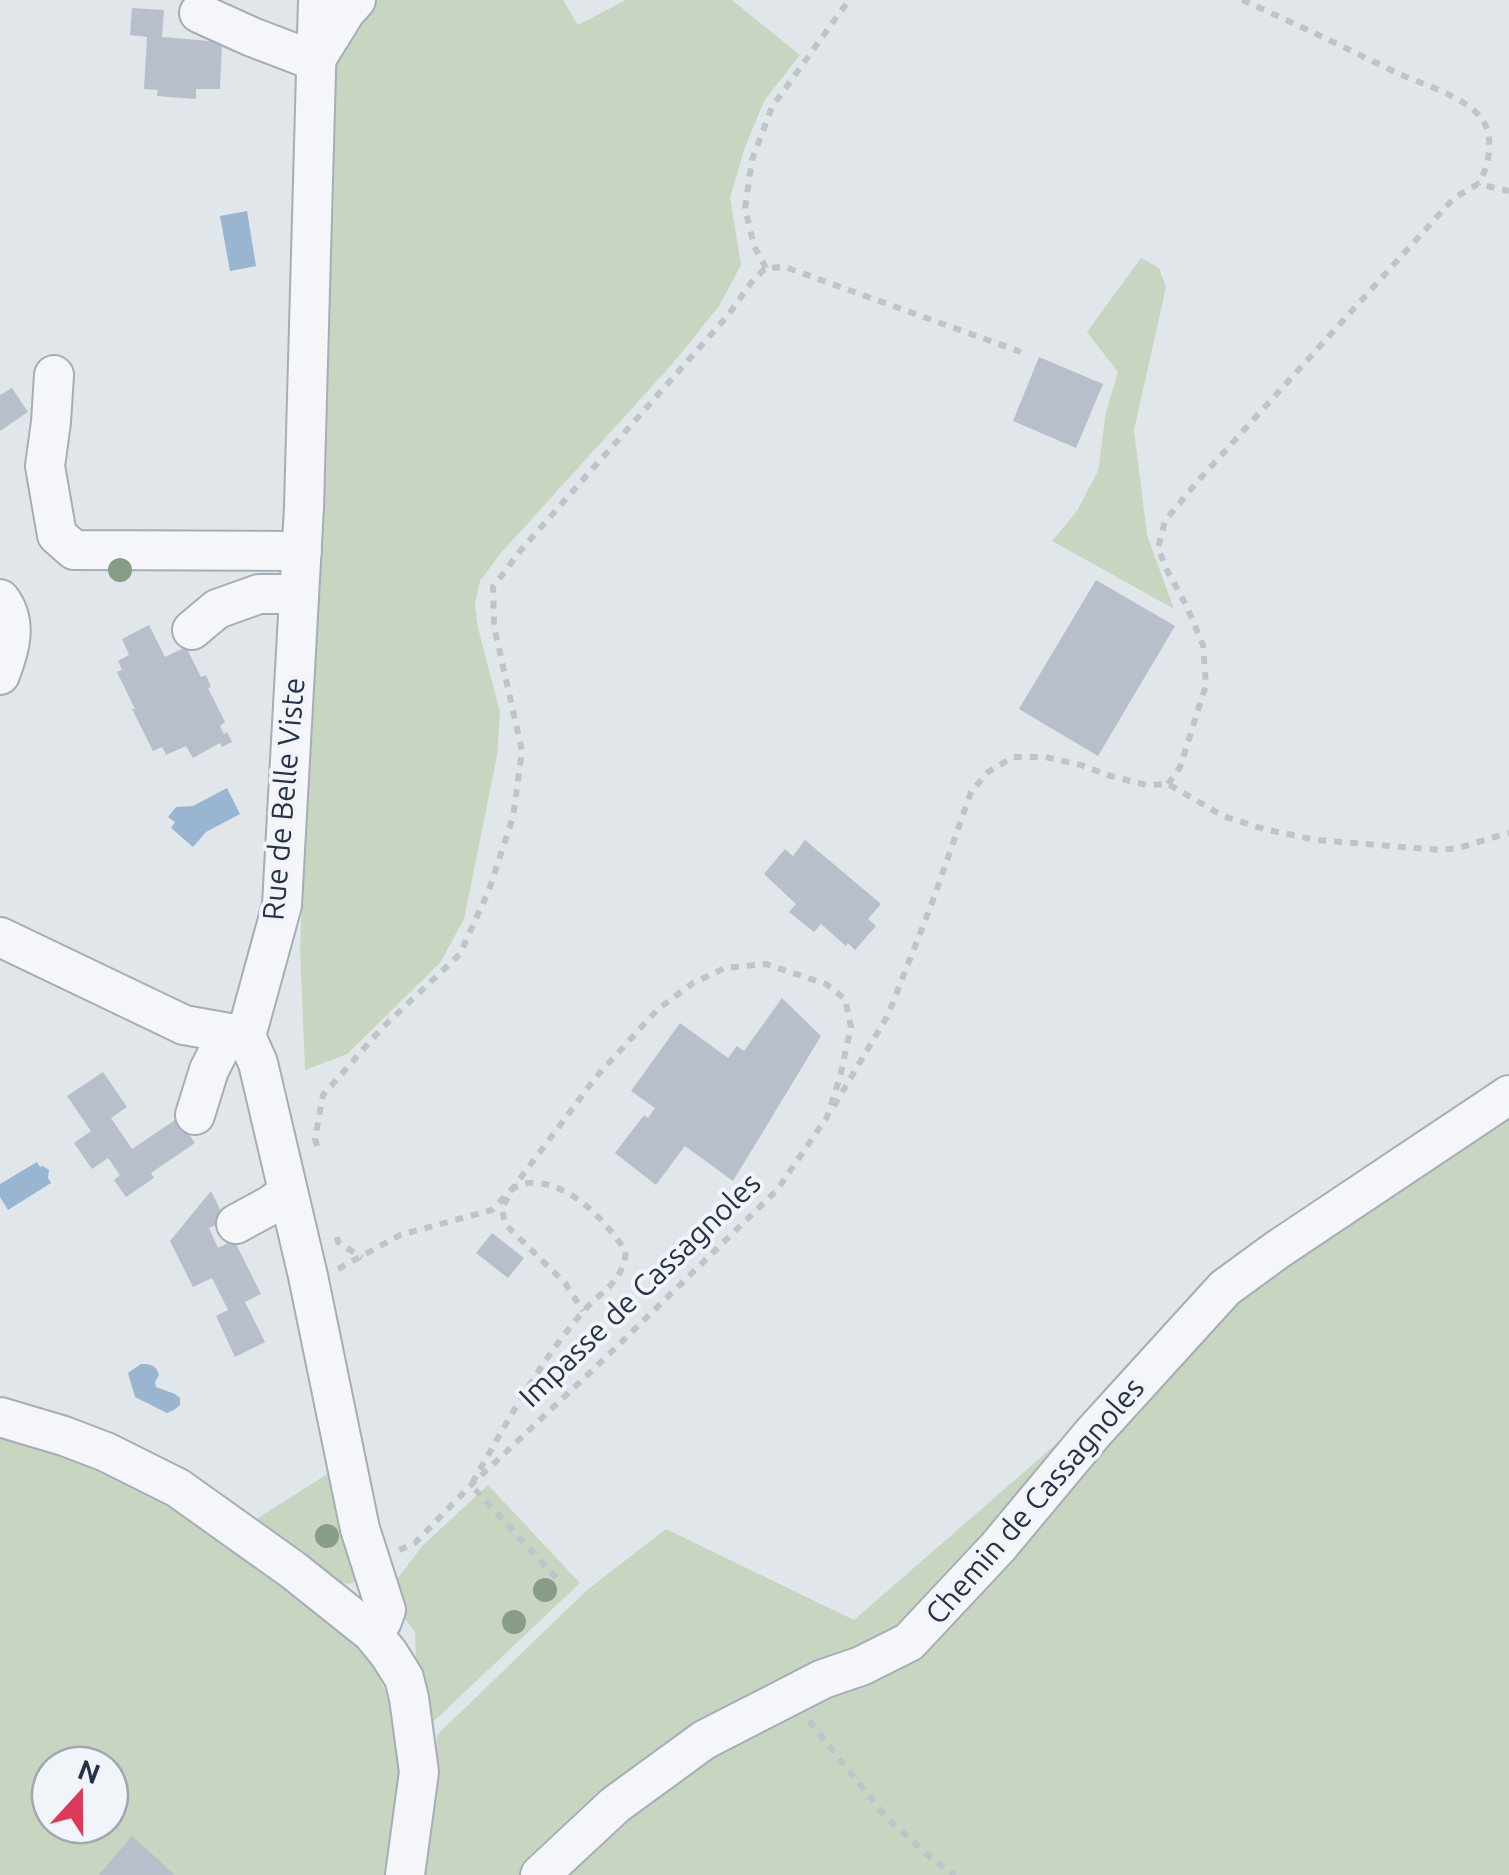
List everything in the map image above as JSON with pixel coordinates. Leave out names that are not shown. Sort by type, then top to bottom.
[{"type":"street","name":"Rue de Belle Viste","points":[[195,1115],[210,1070],[237,1034],[282,904],[302,552],[318,0]]},
{"type":"street","points":[[199,13],[316,61],[356,0]]},
{"type":"street","points":[[54,374],[45,466],[57,534],[74,550],[302,552]]},
{"type":"street","points":[[192,630],[217,609],[258,594],[299,594]]},
{"type":"street","points":[[0,599],[12,627],[0,675]]},
{"type":"street","points":[[0,937],[184,1025],[237,1034],[258,1062],[308,1276],[352,1493],[386,1610],[372,1633]]},
{"type":"street","name":"Chemin de Cassagnoles","points":[[540,1875],[615,1805],[704,1740],[823,1679],[861,1666],[909,1642],[998,1547],[1093,1433],[1225,1288],[1509,1095]]},
{"type":"street","points":[[236,1224],[271,1206],[288,1192]]},
{"type":"street","points":[[0,1417],[106,1452],[178,1488],[293,1570],[372,1633],[404,1678],[409,1698],[419,1772],[405,1875]]},
{"type":"path","points":[[766,268],[754,246],[744,208],[752,160],[772,107],[850,0]]},
{"type":"path","points":[[1168,784],[1180,766],[1206,685],[1203,645],[1158,548],[1164,521],[1454,198],[1478,184],[1489,146],[1487,128],[1479,115],[1433,88],[1242,0]]},
{"type":"path","points":[[1478,184],[1509,191]]},
{"type":"path","points":[[319,1158],[316,1140],[323,1095],[382,1028],[460,954],[489,890],[513,817],[522,751],[494,626],[493,587],[754,280],[766,268],[785,267],[1021,352]]},
{"type":"path","name":"Impasse de Cassagnoles","points":[[371,1563],[415,1543],[471,1484],[777,1190],[827,1117],[888,1015],[971,792],[988,772],[1014,757],[1046,757],[1146,785],[1168,784],[1224,816],[1316,840],[1441,850],[1509,833]]},
{"type":"path","name":"Impasse de Cassagnoles","points":[[308,1276],[362,1258],[400,1235],[492,1210],[596,1077],[658,1009],[693,984],[725,968],[766,964],[826,984],[845,999],[850,1027],[827,1117]]},
{"type":"path","name":"Impasse de Cassagnoles","points":[[471,1484],[516,1404],[583,1311],[624,1270],[626,1252],[610,1227],[582,1202],[564,1192],[530,1183],[513,1188],[502,1208],[505,1224],[565,1283],[583,1311]]},
{"type":"path","points":[[334,1226],[338,1242],[362,1258]]},
{"type":"path","points":[[471,1484],[556,1578]]},
{"type":"path","points":[[800,1712],[886,1817],[955,1875]]},
{"type":"green space","points":[[337,0],[563,0],[578,25],[626,0],[732,0],[800,55],[764,101],[744,150],[730,198],[741,265],[719,306],[480,581],[475,604],[478,628],[500,712],[497,756],[464,919],[440,963],[347,1054],[305,1070],[300,949]]},
{"type":"green space","points":[[1141,258],[1159,268],[1166,287],[1134,430],[1147,535],[1174,609],[1052,541],[1077,511],[1098,471],[1106,412],[1118,372],[1087,332]]},
{"type":"green space","points":[[1509,1109],[1509,1875],[421,1875],[435,1785],[437,1735],[587,1590],[666,1529],[854,1620],[1079,1424],[1224,1307]]},
{"type":"green space","points":[[0,1432],[111,1471],[231,1538],[349,1635],[371,1659],[396,1715],[404,1770],[390,1875],[0,1875]]},
{"type":"green space","points":[[332,1471],[358,1576],[349,1584],[333,1580],[255,1520]]},
{"type":"green space","points":[[488,1485],[580,1583],[433,1722],[416,1662],[415,1632],[400,1612],[392,1586],[423,1545]]},
{"type":"water","points":[[247,211],[256,266],[230,271],[220,216]]},
{"type":"water","points":[[227,788],[240,814],[206,832],[193,847],[171,828],[175,822],[168,817],[176,807],[193,806]]},
{"type":"water","points":[[37,1162],[49,1170],[51,1183],[8,1210],[0,1197],[0,1184]]},
{"type":"water","points":[[141,1364],[156,1369],[156,1387],[180,1398],[180,1405],[174,1410],[167,1413],[135,1397],[128,1373]]},
{"type":"building","points":[[132,8],[164,10],[162,37],[222,42],[220,89],[196,89],[196,99],[157,96],[158,90],[144,89],[147,37],[130,35]]},
{"type":"building","points":[[1039,357],[1103,384],[1076,448],[1013,421]]},
{"type":"building","points":[[12,388],[28,412],[0,431],[0,395]]},
{"type":"building","points":[[1096,580],[1175,626],[1098,756],[1019,709]]},
{"type":"building","points":[[149,625],[165,657],[186,647],[201,677],[206,675],[211,687],[208,688],[225,722],[220,726],[232,742],[222,747],[220,743],[193,758],[186,746],[166,755],[162,747],[153,751],[117,672],[122,670],[118,661],[129,655],[122,639]]},
{"type":"building","points":[[805,840],[881,904],[868,919],[876,926],[855,950],[821,924],[814,932],[789,912],[796,904],[764,874],[785,849],[793,856]]},
{"type":"building","points":[[782,998],[821,1036],[733,1181],[685,1146],[656,1185],[615,1153],[644,1115],[648,1118],[655,1108],[631,1091],[680,1023],[728,1058],[737,1046],[744,1051]]},
{"type":"building","points":[[103,1072],[127,1107],[111,1118],[132,1149],[178,1118],[195,1143],[151,1173],[154,1178],[126,1197],[114,1180],[120,1175],[108,1158],[92,1169],[74,1143],[91,1131],[67,1096]]},
{"type":"building","points":[[211,1191],[226,1221],[209,1228],[218,1248],[234,1240],[261,1294],[245,1302],[265,1342],[235,1357],[216,1316],[228,1310],[212,1278],[193,1287],[170,1241]]},
{"type":"building","points":[[492,1233],[524,1258],[508,1278],[476,1253]]},
{"type":"building","points":[[132,1836],[175,1875],[99,1875],[124,1845],[130,1845]]}]
